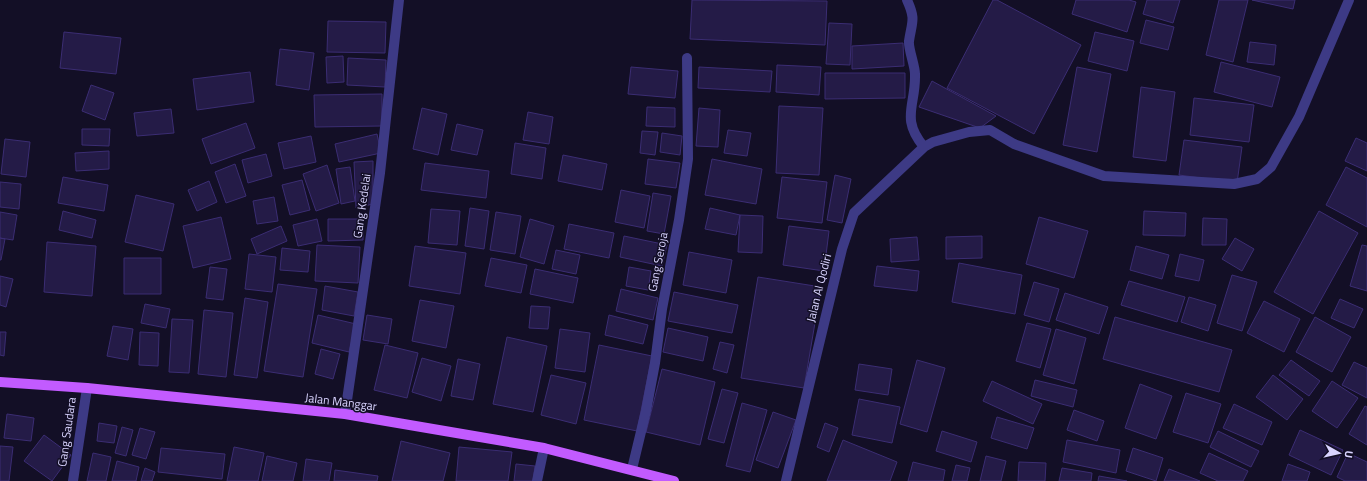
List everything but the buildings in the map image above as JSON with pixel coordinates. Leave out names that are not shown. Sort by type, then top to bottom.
[{"type":"main road","name":"Jalan Manggar","points":[[0,382],[87,388],[345,414],[544,448],[632,469],[674,481]]},
{"type":"street","name":"Gang Kedelai","points":[[345,414],[380,173],[399,0]]},
{"type":"street","points":[[907,0],[914,15],[909,43],[912,51],[915,75],[910,121],[914,136],[924,147]]},
{"type":"street","name":"Jalan Al Qodiri","points":[[786,481],[842,249],[854,213],[924,147],[940,140],[969,132],[990,130],[1014,144],[1104,176],[1234,184],[1257,179],[1271,167],[1299,117],[1349,0]]},
{"type":"street","name":"Gang Seroja","points":[[632,469],[646,411],[655,363],[662,309],[679,220],[688,160],[687,58]]},
{"type":"street","name":"Gang Saudara","points":[[73,481],[87,388]]},
{"type":"street","points":[[537,481],[544,448]]}]
